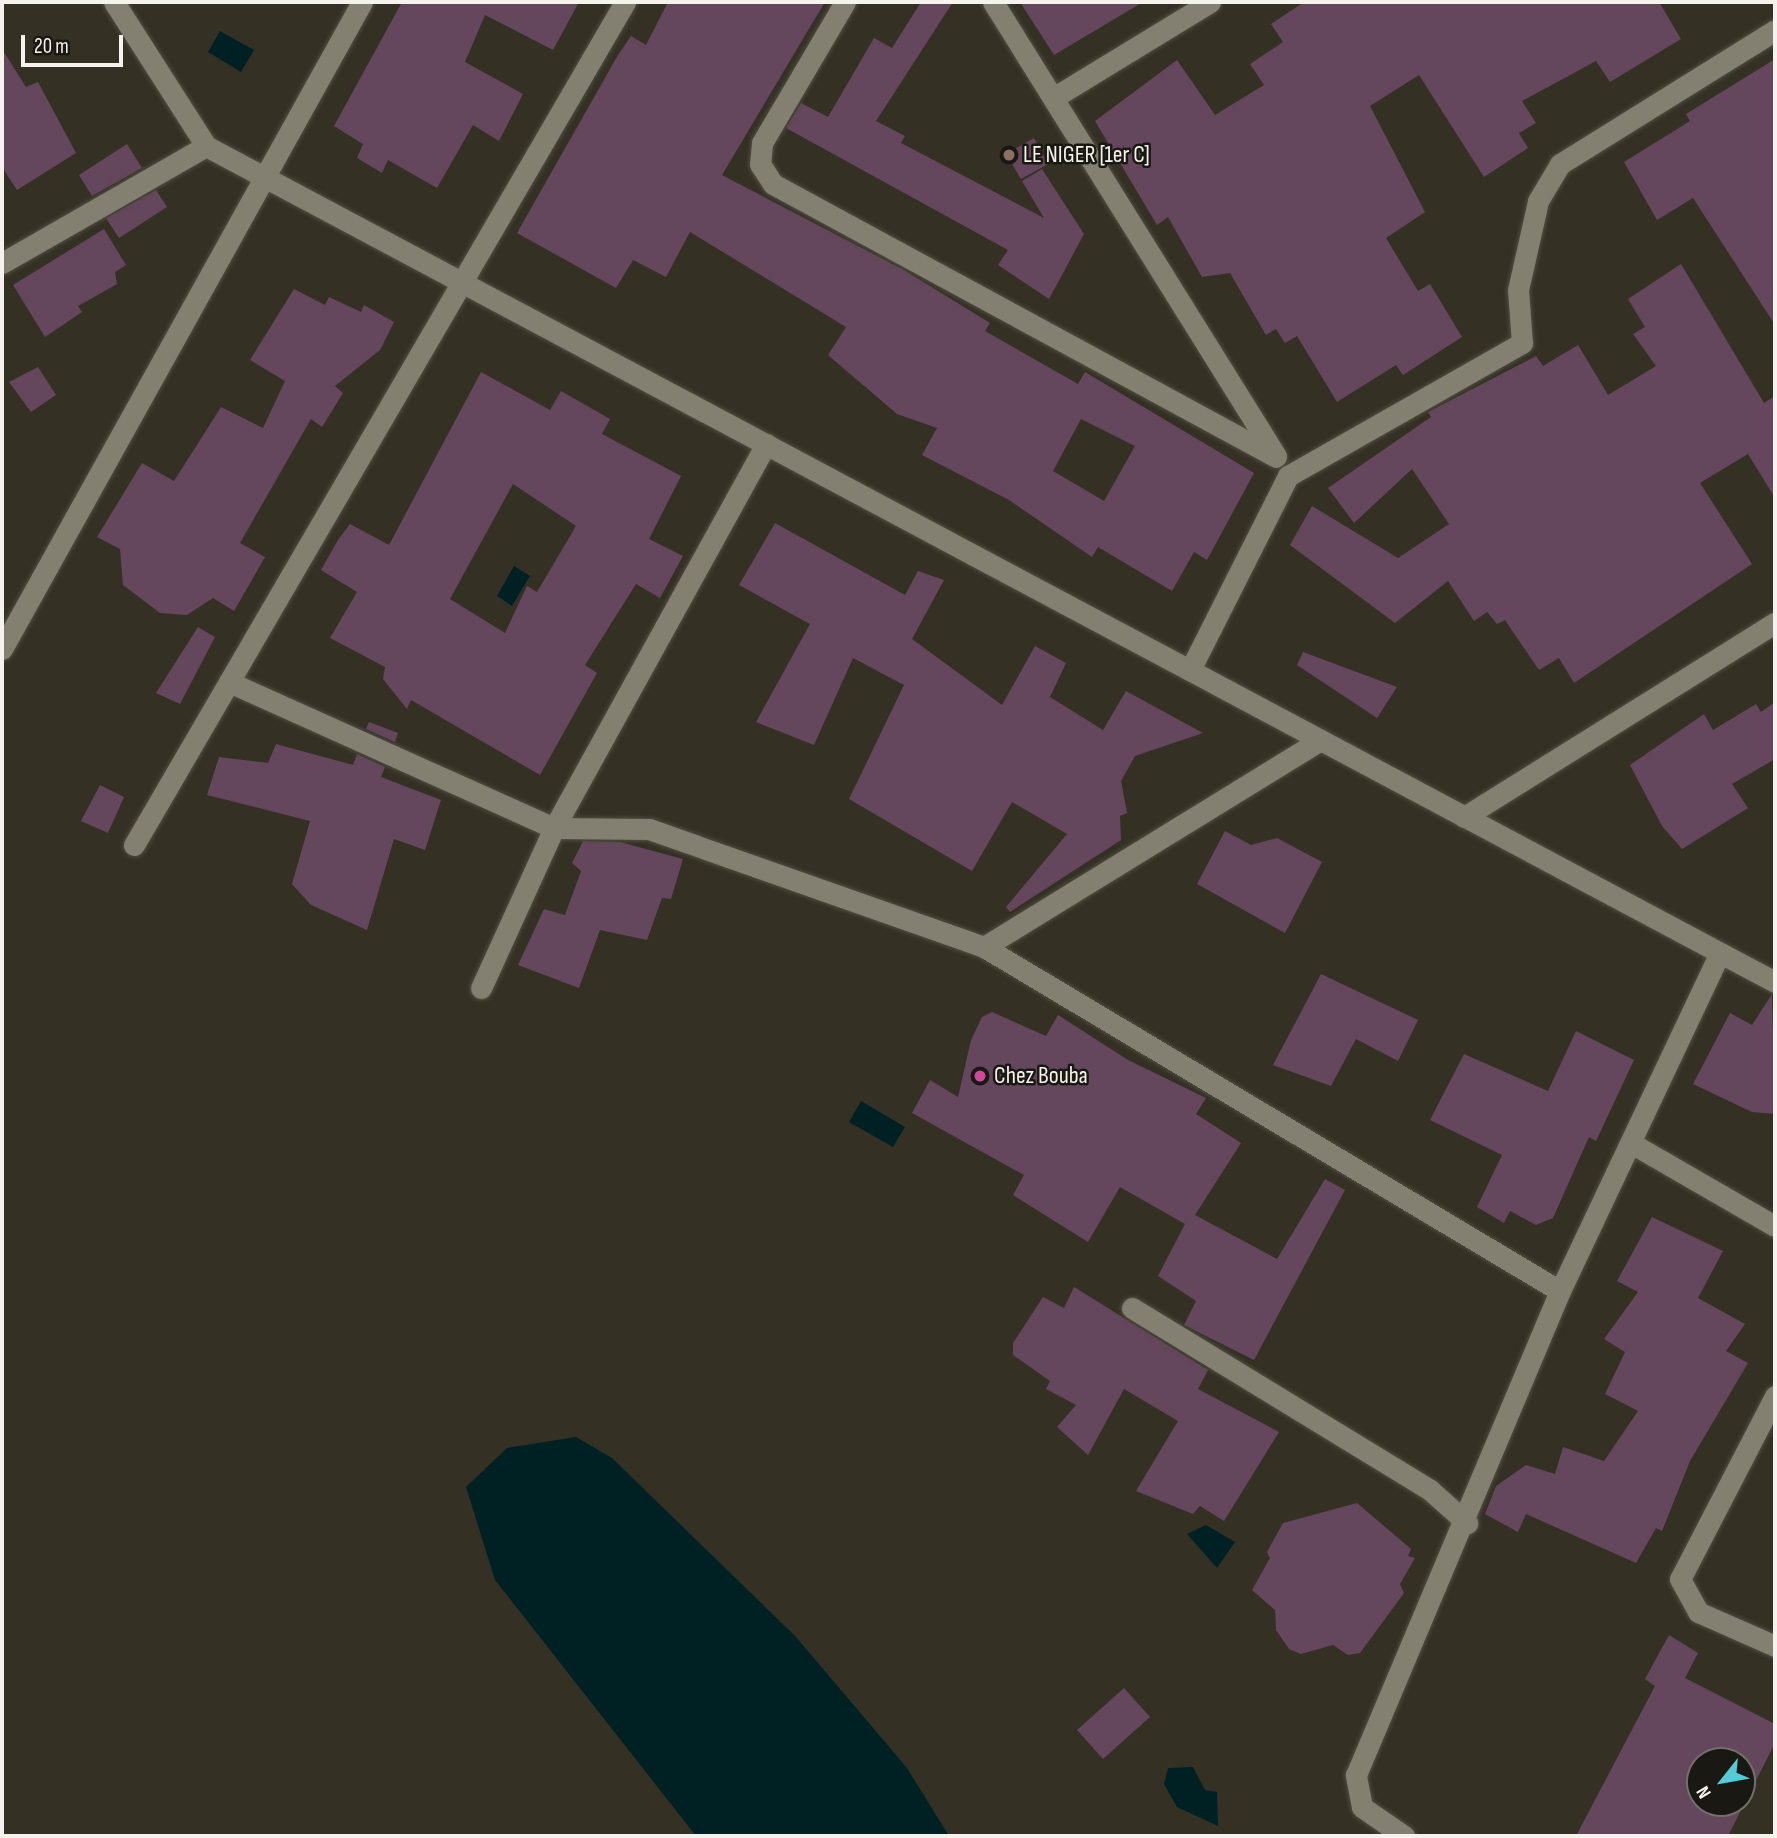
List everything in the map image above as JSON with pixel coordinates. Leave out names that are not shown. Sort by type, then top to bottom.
[{"type":"street","points":[[114,2],[205,146],[1720,953],[1769,972]]},
{"type":"street","points":[[2,648],[362,2]]},
{"type":"street","points":[[134,845],[625,2]]},
{"type":"street","points":[[845,2],[762,143],[760,164],[773,184],[1276,457]]},
{"type":"street","points":[[993,2],[1288,476]]},
{"type":"street","points":[[1053,98],[1210,2]]},
{"type":"street","points":[[1190,670],[1288,476],[1522,343],[1518,290],[1538,201],[1560,164],[1775,30]]},
{"type":"street","points":[[2,263],[205,146]]},
{"type":"street","points":[[481,988],[554,828],[766,444]]},
{"type":"street","points":[[1464,817],[1775,623]]},
{"type":"street","points":[[229,682],[554,828],[649,829],[984,947],[1560,1291]]},
{"type":"street","points":[[984,947],[1321,740]]},
{"type":"street","points":[[1404,1836],[1363,1807],[1356,1775],[1467,1523],[1560,1291],[1720,953]]},
{"type":"street","points":[[1630,1143],[1775,1226]]},
{"type":"street","points":[[1132,1308],[1430,1490],[1467,1523]]},
{"type":"street","points":[[1775,1396],[1680,1579],[1698,1612],[1775,1646]]},
{"type":"water","points":[[220,31],[254,50],[241,72],[208,52]]},
{"type":"water","points":[[514,566],[530,576],[512,606],[497,596]]},
{"type":"water","points":[[861,1101],[905,1127],[893,1147],[849,1122]]},
{"type":"water","points":[[576,1437],[612,1458],[796,1637],[907,1768],[949,1836],[696,1836],[495,1580],[466,1487],[507,1448]]},
{"type":"water","points":[[1206,1525],[1235,1542],[1217,1568],[1187,1534]]},
{"type":"water","points":[[1193,1767],[1205,1790],[1217,1792],[1218,1826],[1177,1807],[1164,1784],[1168,1768]]},
{"type":"building","points":[[402,2],[579,2],[553,50],[485,15],[465,62],[523,94],[499,141],[473,125],[437,188],[388,160],[382,173],[357,158],[363,144],[334,126]]},
{"type":"building","points":[[668,2],[825,2],[722,175],[904,270],[990,323],[985,331],[1078,384],[1085,372],[1254,473],[1207,560],[1194,552],[1172,591],[1098,547],[1092,557],[1009,500],[922,455],[937,428],[897,414],[828,355],[846,327],[690,232],[666,277],[633,260],[616,288],[517,233],[631,36],[646,45]],"holes":[[[1081,419],[1135,446],[1104,501],[1053,471]]]},
{"type":"building","points":[[921,2],[953,2],[876,121],[905,136],[901,143],[1044,218],[1022,181],[1042,169],[1084,234],[1049,299],[998,265],[1008,250],[786,128],[801,103],[828,117],[874,38],[892,48]]},
{"type":"building","points":[[1020,2],[1143,2],[1054,55]]},
{"type":"building","points":[[1304,2],[1659,2],[1681,39],[1610,82],[1596,61],[1522,101],[1536,123],[1519,133],[1528,148],[1484,177],[1419,75],[1370,106],[1425,212],[1386,238],[1418,291],[1430,284],[1462,337],[1403,375],[1396,365],[1337,402],[1297,336],[1285,343],[1276,329],[1266,335],[1230,273],[1202,277],[1168,217],[1157,225],[1095,121],[1177,60],[1215,115],[1264,85],[1250,64],[1283,42],[1271,24]]},
{"type":"building","points":[[2,49],[26,87],[38,82],[76,153],[17,190],[2,167]]},
{"type":"building","points":[[1775,59],[1775,325],[1693,198],[1657,220],[1624,162],[1690,121],[1686,114]]},
{"type":"building","points":[[1034,138],[1048,164],[1021,179],[1006,154]]},
{"type":"building","points":[[127,144],[142,168],[92,196],[79,175]]},
{"type":"building","points":[[156,190],[167,207],[119,238],[106,218]]},
{"type":"building","points":[[104,229],[126,265],[115,272],[117,284],[78,306],[82,312],[45,337],[13,285]]},
{"type":"building","points":[[1681,264],[1764,403],[1775,396],[1775,498],[1748,454],[1700,483],[1752,564],[1574,683],[1559,658],[1539,670],[1505,620],[1497,624],[1487,612],[1474,621],[1448,581],[1395,623],[1290,545],[1312,506],[1398,558],[1449,524],[1412,469],[1354,523],[1328,488],[1431,417],[1428,412],[1536,356],[1543,366],[1578,345],[1608,395],[1656,366],[1633,334],[1645,327],[1628,299]]},
{"type":"building","points":[[294,289],[325,305],[329,297],[361,312],[364,305],[394,322],[380,350],[335,386],[343,393],[322,427],[311,419],[240,543],[265,557],[234,611],[213,598],[187,615],[160,613],[123,585],[120,549],[97,537],[142,463],[174,481],[221,407],[263,428],[285,381],[250,360]]},
{"type":"building","points":[[38,367],[56,395],[31,412],[9,382]]},
{"type":"building","points":[[481,372],[550,410],[561,391],[610,419],[602,434],[681,476],[649,539],[683,556],[660,598],[636,584],[585,665],[597,673],[540,775],[411,700],[407,709],[383,679],[385,667],[330,638],[357,592],[321,570],[338,540],[350,524],[389,545]],"holes":[[[513,484],[576,526],[537,592],[527,586],[505,633],[450,599]]]},
{"type":"building","points":[[775,523],[905,595],[918,571],[944,580],[912,639],[1002,705],[1035,646],[1066,663],[1050,697],[1103,730],[1126,691],[1203,733],[1135,756],[1121,781],[1127,813],[1120,816],[1121,840],[1010,912],[1006,907],[1067,834],[1012,802],[972,871],[849,799],[904,685],[853,658],[814,745],[756,722],[810,624],[739,585]]},
{"type":"building","points":[[198,627],[215,637],[180,704],[156,693]]},
{"type":"building","points":[[1303,652],[1397,687],[1377,718],[1297,665]]},
{"type":"building","points":[[1775,702],[1775,759],[1732,784],[1748,808],[1682,849],[1662,826],[1630,765],[1704,714],[1713,730],[1756,704],[1761,712]]},
{"type":"building","points":[[369,722],[398,733],[395,742],[366,729]]},
{"type":"building","points":[[276,744],[353,765],[357,754],[385,767],[381,777],[441,800],[425,850],[394,839],[367,930],[311,905],[292,884],[310,821],[207,795],[219,757],[268,763]]},
{"type":"building","points":[[100,785],[124,797],[108,833],[81,821]]},
{"type":"building","points":[[1225,831],[1251,845],[1277,838],[1322,862],[1285,933],[1197,884]]},
{"type":"building","points":[[583,841],[620,842],[683,859],[671,899],[662,898],[647,940],[600,930],[579,988],[518,965],[544,909],[565,915],[581,871],[572,863]]},
{"type":"building","points":[[1321,974],[1418,1020],[1398,1061],[1356,1039],[1331,1086],[1273,1065]]},
{"type":"building","points":[[1772,994],[1775,1114],[1752,1112],[1693,1084],[1730,1013],[1752,1025]]},
{"type":"building","points":[[992,1012],[1046,1036],[1058,1015],[1128,1060],[1206,1098],[1196,1114],[1241,1143],[1195,1215],[1277,1259],[1325,1179],[1345,1190],[1254,1360],[1184,1325],[1196,1301],[1158,1276],[1185,1224],[1120,1187],[1088,1242],[1013,1195],[1024,1175],[912,1113],[930,1080],[958,1097],[971,1040],[982,1017]]},
{"type":"building","points":[[1576,1031],[1634,1060],[1596,1141],[1589,1137],[1553,1218],[1536,1225],[1510,1211],[1504,1223],[1477,1207],[1502,1155],[1430,1120],[1464,1054],[1548,1091]]},
{"type":"building","points":[[1652,1217],[1723,1251],[1698,1298],[1745,1324],[1726,1351],[1748,1363],[1690,1461],[1662,1531],[1656,1528],[1636,1563],[1526,1514],[1518,1532],[1485,1514],[1496,1486],[1526,1465],[1555,1474],[1563,1447],[1604,1461],[1638,1411],[1605,1394],[1625,1352],[1604,1339],[1638,1292],[1617,1281]]},
{"type":"building","points":[[1074,1287],[1208,1370],[1198,1389],[1279,1432],[1224,1521],[1200,1506],[1193,1514],[1136,1491],[1178,1421],[1124,1389],[1088,1455],[1057,1427],[1076,1405],[1046,1389],[1050,1381],[1013,1355],[1013,1343],[1043,1297],[1064,1308]]},
{"type":"building","points":[[1357,1503],[1411,1549],[1408,1556],[1415,1558],[1400,1584],[1404,1593],[1360,1653],[1348,1655],[1333,1645],[1301,1654],[1289,1649],[1276,1630],[1275,1610],[1252,1590],[1270,1558],[1267,1552],[1283,1523]]},
{"type":"building","points":[[1669,1635],[1698,1653],[1685,1678],[1775,1724],[1775,1743],[1756,1781],[1756,1747],[1686,1747],[1686,1817],[1738,1817],[1728,1836],[1576,1836],[1655,1686],[1645,1679]]},
{"type":"building","points":[[1124,1688],[1150,1717],[1103,1759],[1077,1730]]},
{"type":"place","name":"LE NIGER [1er C]","points":[[1009,155]]},
{"type":"place","name":"Chez Bouba","points":[[980,1076]]}]
